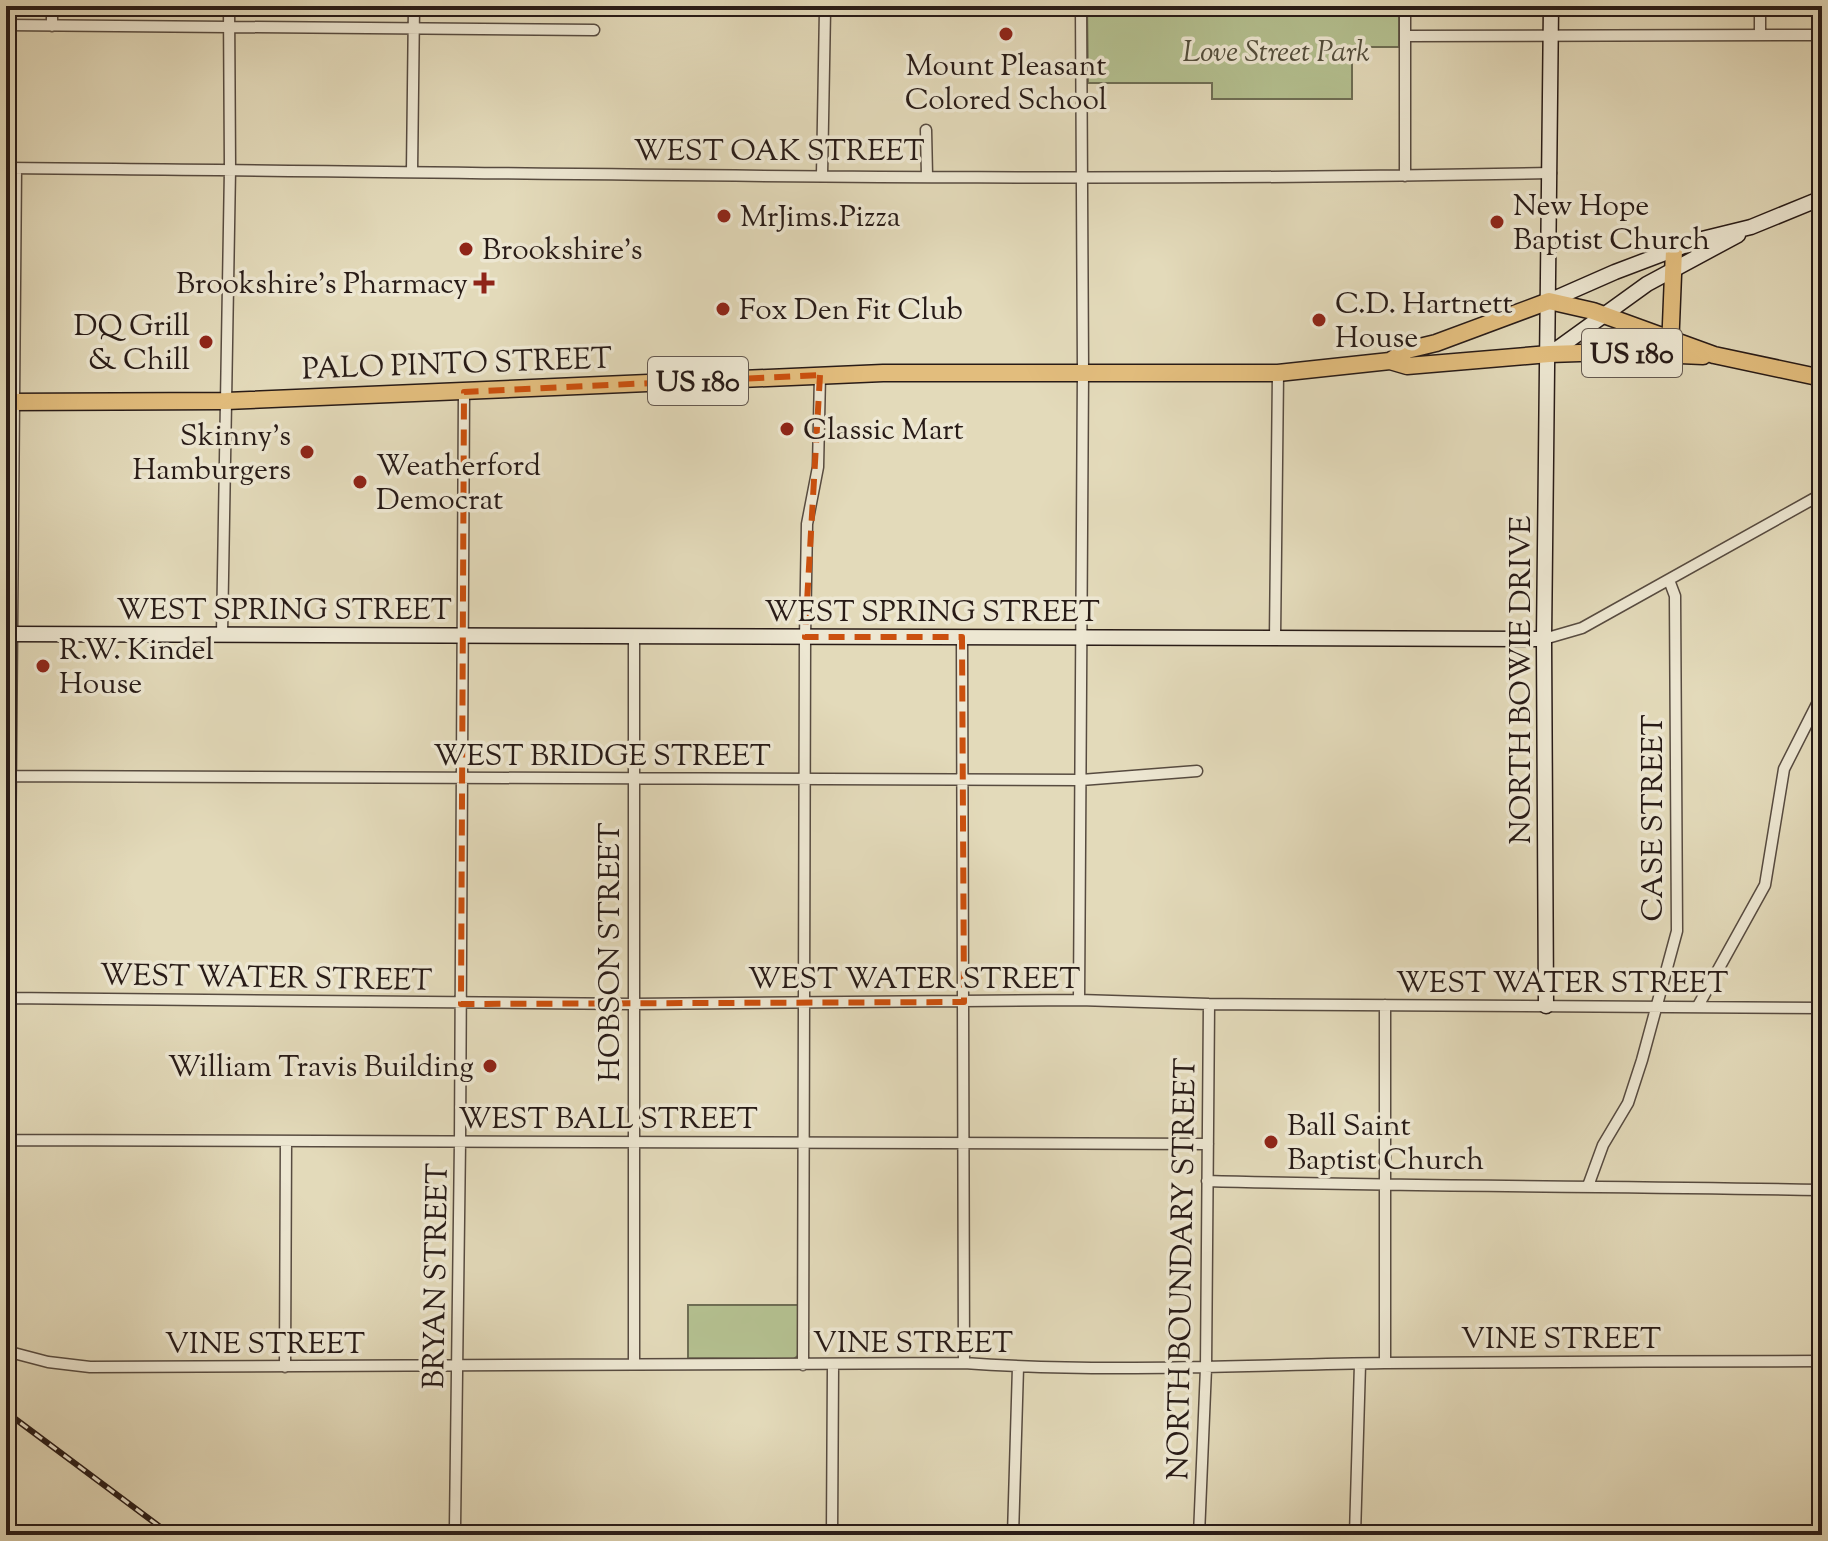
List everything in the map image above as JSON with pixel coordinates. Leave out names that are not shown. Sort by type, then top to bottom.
[{"type":"main road","points":[[1670,347],[1674,250]]},
{"type":"main road","name":"PALO PINTO STREET","points":[[10,402],[226,401],[820,375],[1083,371],[1278,373],[1390,361],[1407,366],[1482,327],[1549,301]]},
{"type":"main road","name":"US 180","points":[[1549,301],[1604,315],[1670,347],[1822,378]]},
{"type":"main road","name":"PALO PINTO STREET","points":[[1436,353],[1549,354],[1610,352],[1635,345],[1670,347]]},
{"type":"street","points":[[52,6],[52,26]]},
{"type":"street","points":[[222,634],[230,169],[229,6]]},
{"type":"street","points":[[412,171],[414,6]]},
{"type":"street","points":[[822,175],[825,10],[838,6]]},
{"type":"street","points":[[1079,1000],[1083,371],[1081,6]]},
{"type":"street","points":[[1405,6],[1405,176]]},
{"type":"street","name":"NORTH BOWIE DRIVE","points":[[1546,1006],[1544,639],[1551,6]]},
{"type":"street","points":[[1760,6],[1760,35]]},
{"type":"street","points":[[6,25],[594,30]]},
{"type":"street","points":[[1405,36],[1822,35]]},
{"type":"street","points":[[926,130],[927,176]]},
{"type":"street","points":[[6,1324],[11,168]]},
{"type":"street","name":"WEST OAK STREET","points":[[11,168],[1082,177],[1551,173]]},
{"type":"street","points":[[1549,301],[1702,239],[1751,227],[1822,198]]},
{"type":"street","points":[[1549,354],[1674,269],[1710,253],[1751,227]]},
{"type":"street","points":[[1275,638],[1278,373]]},
{"type":"street","points":[[803,1365],[805,637],[807,524],[818,467],[820,375]]},
{"type":"street","name":"BRYAN STREET","points":[[460,1535],[455,1527],[464,392]]},
{"type":"street","name":"WEST SPRING STREET","points":[[8,634],[1544,639],[1582,628],[1822,494]]},
{"type":"street","name":"CASE STREET","points":[[1588,1186],[1603,1145],[1628,1103],[1677,931],[1675,596],[1669,580]]},
{"type":"street","name":"HOBSON STREET","points":[[634,635],[634,1364]]},
{"type":"street","points":[[962,637],[964,1363]]},
{"type":"street","points":[[1698,1006],[1765,885],[1784,769],[1822,694]]},
{"type":"street","name":"WEST BRIDGE STREET","points":[[9,776],[1081,780],[1197,771]]},
{"type":"street","name":"WEST WATER STREET","points":[[8,998],[461,1004],[1079,1000],[1209,1004],[1822,1008]]},
{"type":"street","name":"NORTH BOUNDARY STREET","points":[[1199,1535],[1206,1368],[1209,1004]]},
{"type":"street","points":[[1385,1005],[1385,1363]]},
{"type":"street","name":"WEST BALL STREET","points":[[9,1140],[1208,1144]]},
{"type":"street","points":[[285,1367],[286,1141]]},
{"type":"street","points":[[1207,1181],[1822,1190]]},
{"type":"street","name":"VINE STREET","points":[[6,1351],[48,1362],[90,1367],[833,1366],[964,1363],[1018,1367],[1206,1368],[1385,1363],[1822,1361]]},
{"type":"street","points":[[1355,1535],[1360,1364]]},
{"type":"street","points":[[832,1535],[833,1366]]},
{"type":"street","points":[[1013,1535],[1018,1367]]},
{"type":"highlighted area","points":[[820,375],[805,637],[962,637],[964,1002],[461,1004],[464,392]]},
{"type":"green space","name":"Love Street Park","points":[[1087,6],[1399,6],[1399,47],[1352,47],[1352,99],[1212,99],[1212,83],[1088,83]]},
{"type":"green space","points":[[688,1305],[800,1305],[800,1354],[794,1359],[688,1358]]},
{"type":"railway","points":[[6,1412],[171,1535]]},
{"type":"place","name":"Mount Pleasant Colored School","points":[[1006,34]]},
{"type":"place","name":"MrJims.Pizza","points":[[724,216]]},
{"type":"place","name":"New Hope Baptist Church","points":[[1497,222]]},
{"type":"place","name":"Brookshire's","points":[[466,249]]},
{"type":"place","name":"Brookshire's Pharmacy","points":[[484,283]]},
{"type":"place","name":"Fox Den Fit Club","points":[[723,309]]},
{"type":"place","name":"C.D. Hartnett House","points":[[1319,320]]},
{"type":"place","name":"DQ Grill & Chill","points":[[206,342]]},
{"type":"place","name":"Classic Mart","points":[[787,429]]},
{"type":"place","name":"Skinny's Hamburgers","points":[[307,452]]},
{"type":"place","name":"Weatherford Democrat","points":[[360,482]]},
{"type":"place","name":"R.W. Kindel House","points":[[43,666]]},
{"type":"place","name":"William Travis Building","points":[[490,1066]]},
{"type":"place","name":"Ball Saint Baptist Church","points":[[1271,1142]]}]
